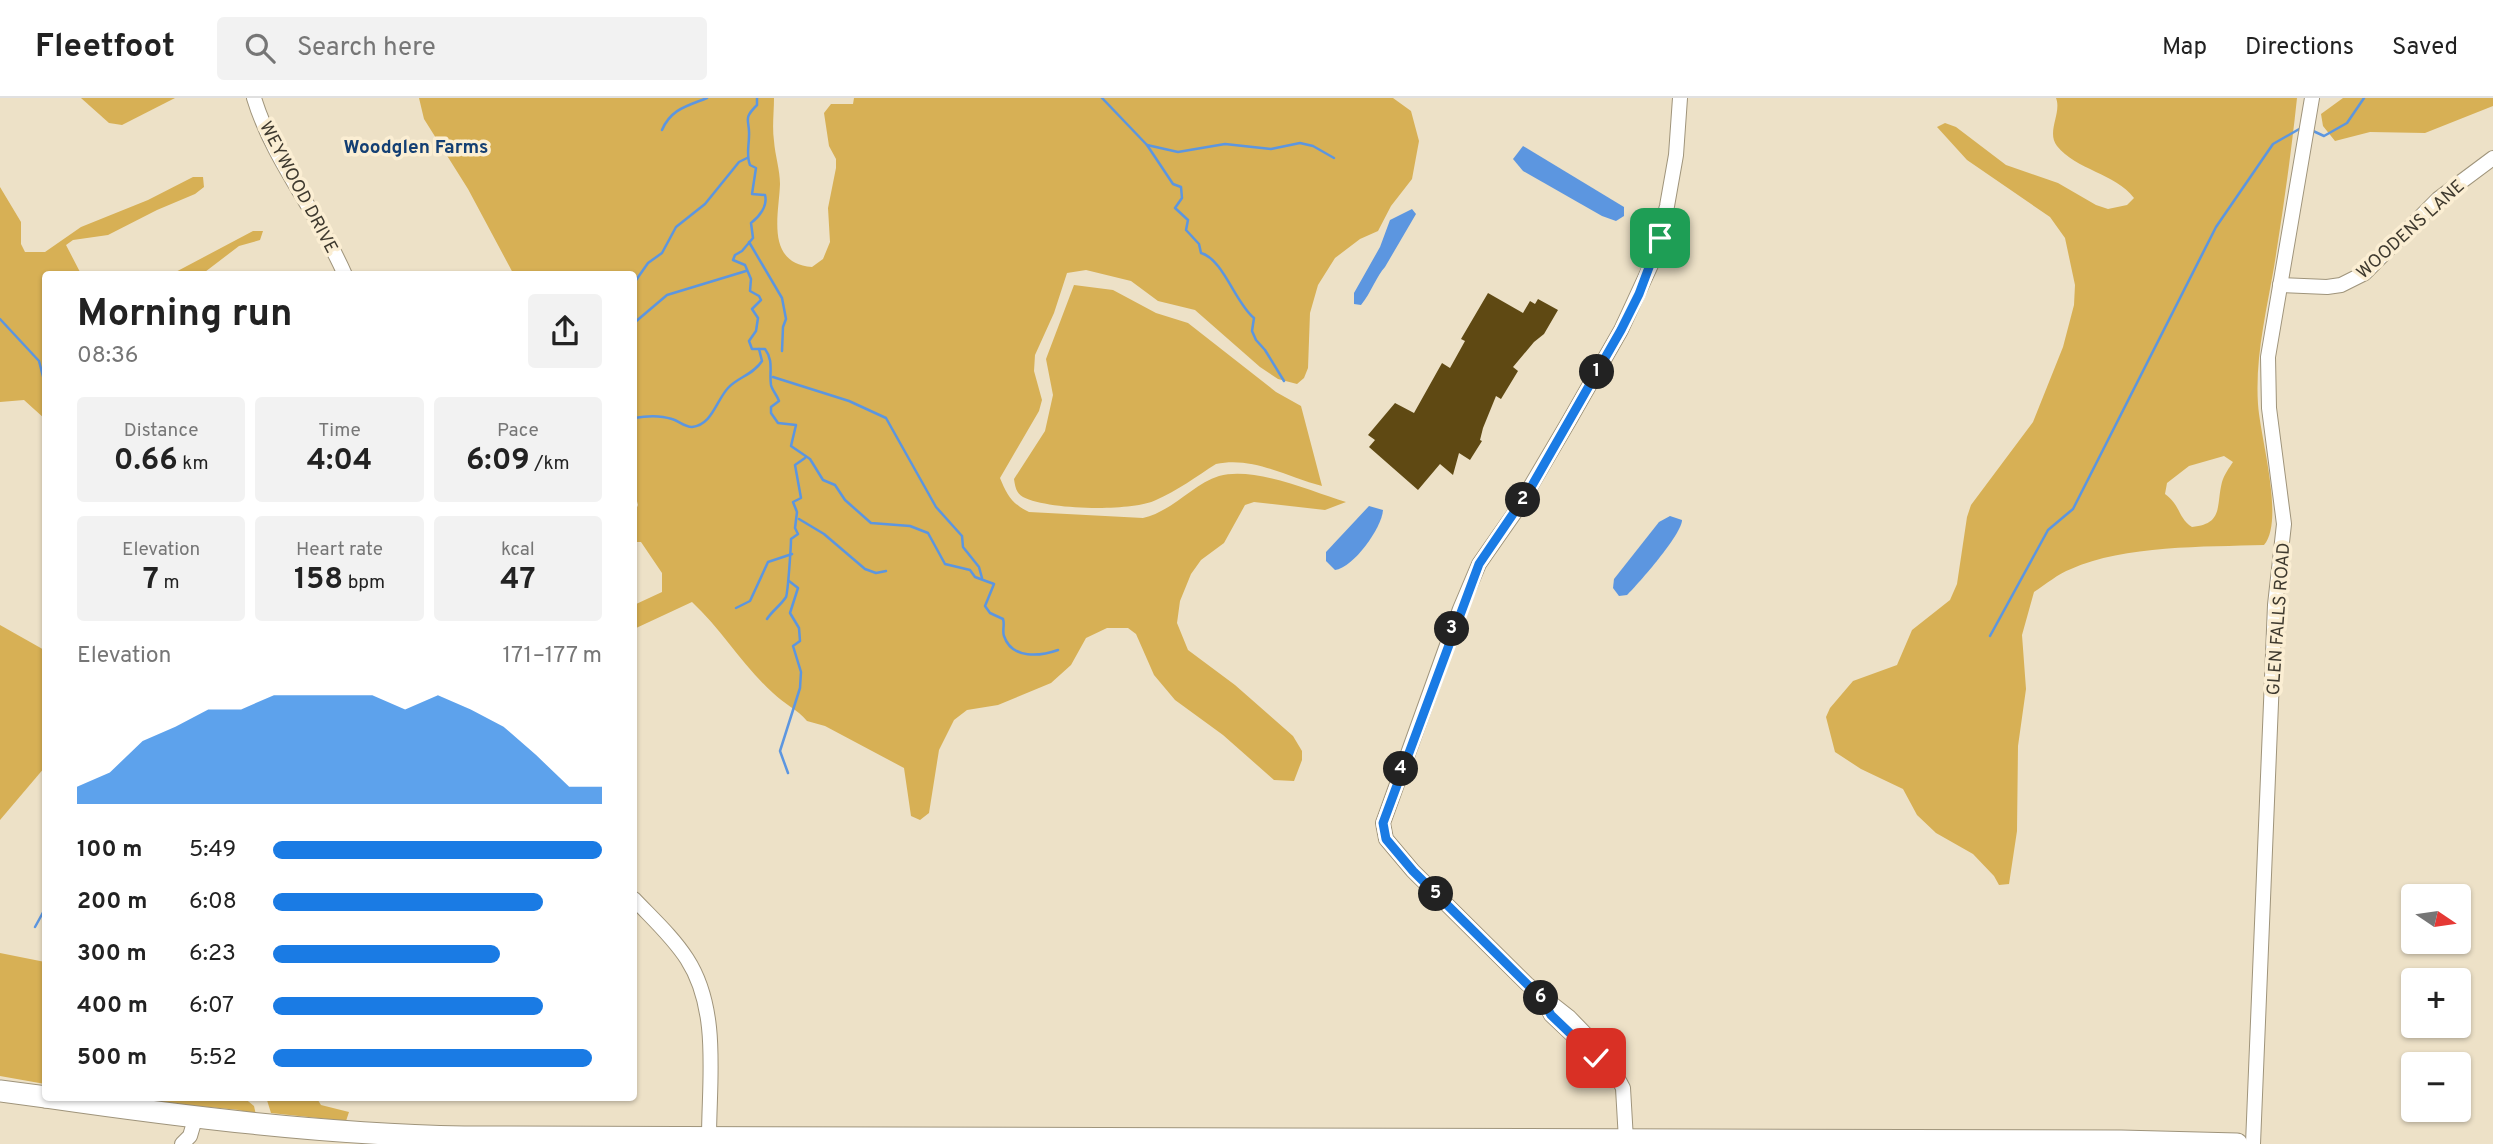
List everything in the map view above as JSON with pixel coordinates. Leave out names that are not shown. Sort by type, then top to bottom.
[{"type":"highway","points":[[0,1091],[42,1096]]},
{"type":"highway","points":[[73,1101],[195,1119],[392,1135],[2121,1141],[2238,1144]]},
{"type":"street","name":"WEYWOOD DRIVE","points":[[254,98],[267,133],[343,271]]},
{"type":"street","points":[[1626,1140],[1626,1103],[1623,1088],[1604,1053],[1569,1017],[1542,999],[1392,848],[1384,831],[1384,816],[1479,564],[1530,489],[1621,330],[1648,274],[1667,206],[1676,155],[1680,98]]},
{"type":"street","name":"GLEN FALLS ROAD","points":[[2253,1144],[2275,605],[2284,524],[2267,380],[2268,357],[2312,98]]},
{"type":"street","name":"WOODENS LANE","points":[[2280,285],[2327,287],[2341,285],[2365,273],[2438,199],[2493,158]]},
{"type":"street","points":[[637,902],[680,949],[702,992],[708,1016],[709,1138]]},
{"type":"street","points":[[183,1144],[190,1136],[195,1119]]},
{"type":"shaded area","points":[[81,98],[175,98],[122,125],[109,123]]},
{"type":"shaded area","points":[[419,98],[774,98],[773,136],[780,184],[778,236],[787,257],[797,264],[812,267],[823,259],[830,242],[828,208],[836,168],[836,159],[829,146],[824,113],[831,104],[853,104],[854,98],[1393,98],[1411,111],[1419,141],[1412,179],[1391,206],[1378,231],[1360,239],[1335,258],[1318,285],[1310,313],[1308,368],[1304,378],[1297,384],[1278,379],[1260,367],[1195,310],[1158,301],[1131,281],[1086,270],[1067,273],[1054,313],[1035,355],[1034,371],[1042,400],[1039,411],[1000,478],[1011,498],[1029,512],[1143,518],[1164,510],[1210,480],[1233,474],[1266,477],[1346,502],[1325,510],[1254,502],[1245,505],[1224,543],[1201,560],[1191,574],[1180,601],[1177,623],[1188,650],[1235,685],[1293,736],[1302,751],[1302,760],[1294,781],[1274,780],[1223,735],[1175,700],[1154,675],[1136,634],[1128,628],[1107,628],[1086,638],[1071,665],[1051,683],[998,705],[967,710],[954,720],[939,750],[929,813],[920,820],[911,816],[904,768],[825,726],[807,721],[762,682],[692,602],[637,628],[637,604],[662,592],[662,573],[641,542],[637,542],[637,271],[512,271],[468,189],[424,119]]},
{"type":"shaded area","points":[[2056,98],[2297,98],[2284,204],[2258,370],[2258,404],[2270,478],[2272,517],[2270,533],[2264,545],[2191,547],[2115,555],[2066,571],[2034,592],[2022,635],[2026,689],[2018,746],[2017,831],[2009,884],[1999,885],[1973,854],[1936,833],[1917,815],[1903,789],[1861,769],[1835,752],[1826,717],[1830,708],[1853,681],[1897,665],[1912,630],[1950,600],[1957,584],[1971,505],[2033,422],[2063,347],[2074,305],[2075,285],[2065,238],[2050,217],[1967,160],[1937,127],[1945,123],[1956,127],[2006,165],[2058,183],[2096,205],[2108,209],[2127,205],[2134,198],[2117,183],[2074,161],[2057,146],[2053,129]],"holes":[[[2224,456],[2233,462],[2223,479],[2214,518],[2192,527],[2165,494],[2167,483],[2189,466]]]},
{"type":"shaded area","points":[[2343,98],[2493,98],[2493,106],[2425,133],[2370,132],[2335,141],[2323,126],[2321,114]]},
{"type":"shaded area","points":[[193,177],[203,177],[204,187],[195,194],[108,235],[73,240],[66,245],[79,271],[42,271],[42,416],[24,400],[0,402],[0,187],[21,222],[21,244],[25,252],[45,252],[81,227],[148,200]]},
{"type":"shaded area","points":[[253,231],[263,231],[260,240],[239,246],[206,271],[178,271]]},
{"type":"shaded area","points":[[1074,285],[1113,290],[1156,313],[1188,323],[1276,392],[1301,406],[1322,486],[1257,465],[1230,462],[1216,464],[1179,488],[1144,504],[1110,508],[1069,507],[1023,497],[1016,489],[1014,479],[1045,431],[1053,395],[1046,359]]},
{"type":"shaded area","points":[[0,625],[42,649],[42,771],[0,820]]},
{"type":"shaded area","points":[[0,953],[42,961],[42,1083],[0,1076]]},
{"type":"shaded area","points":[[147,1101],[248,1101],[254,1106],[256,1115],[239,1110]]},
{"type":"shaded area","points":[[267,1101],[318,1101],[321,1105],[349,1112],[346,1121],[271,1113]]},
{"type":"water","points":[[1523,146],[1624,207],[1624,216],[1616,221],[1602,216],[1523,171],[1513,159]]},
{"type":"water","points":[[1412,209],[1416,214],[1368,295],[1361,305],[1354,304],[1354,293],[1380,247],[1390,220]]},
{"type":"water","points":[[1369,506],[1383,510],[1378,527],[1358,555],[1342,568],[1335,570],[1326,561],[1326,552]]},
{"type":"water","points":[[1670,516],[1682,520],[1675,536],[1633,589],[1627,595],[1619,596],[1613,588],[1614,579],[1659,522]]},
{"type":"building","points":[[1488,293],[1523,313],[1530,301],[1535,304],[1538,299],[1558,310],[1544,334],[1513,367],[1518,371],[1501,399],[1496,396],[1483,428],[1482,441],[1470,460],[1459,453],[1453,475],[1440,464],[1418,490],[1369,447],[1375,440],[1368,435],[1395,403],[1414,413],[1442,363],[1450,368],[1465,341],[1461,339]]},
{"type":"waterway","points":[[662,130],[675,113],[707,98]]},
{"type":"waterway","points":[[757,98],[757,105],[748,117],[748,158],[750,165],[756,168],[752,194],[765,195],[765,203],[760,214],[751,223],[753,238],[733,260],[745,265],[751,279],[750,291],[761,300],[752,309],[758,318],[756,331],[749,341],[752,349],[765,349],[769,358],[771,385],[779,401],[771,407],[771,413],[778,423],[796,425],[791,446],[810,459],[823,480],[835,485],[845,500],[871,523],[910,526],[928,533],[945,564],[970,570],[975,577],[994,584],[985,606],[990,613],[1003,619],[1004,636],[1013,649],[1020,653],[1036,655],[1058,650]]},
{"type":"waterway","points":[[1102,98],[1147,145],[1173,184],[1181,187],[1182,198],[1175,208],[1188,220],[1186,230],[1199,244],[1201,253],[1209,257],[1223,273],[1241,303],[1254,318],[1252,331],[1256,340],[1284,381]]},
{"type":"waterway","points":[[2311,130],[2324,136],[2347,123],[2364,98]]},
{"type":"waterway","points":[[1990,636],[2048,530],[2073,509],[2216,227],[2273,144],[2301,128]]},
{"type":"waterway","points":[[1147,145],[1178,152],[1225,144],[1271,149],[1300,143],[1313,146],[1334,158]]},
{"type":"waterway","points":[[637,279],[648,263],[662,253],[676,227],[705,204],[739,162],[747,158]]},
{"type":"waterway","points":[[749,242],[782,298],[786,319],[782,351]]},
{"type":"waterway","points":[[637,320],[667,295],[746,271]]},
{"type":"waterway","points":[[0,319],[39,361],[42,373]]},
{"type":"waterway","points":[[637,418],[663,417],[689,427],[699,425],[709,417],[728,388],[762,361],[759,349]]},
{"type":"waterway","points":[[773,377],[849,401],[886,418],[936,507],[962,536],[963,547],[979,567],[982,578]]},
{"type":"waterway","points":[[767,619],[786,597],[791,539],[798,534],[795,528],[797,512],[793,502],[801,498],[795,465],[805,458]]},
{"type":"waterway","points":[[799,519],[824,534],[865,569],[876,573],[886,571]]},
{"type":"waterway","points":[[736,608],[750,601],[768,562],[792,554]]},
{"type":"waterway","points":[[788,773],[780,751],[800,688],[801,672],[793,646],[800,641],[799,628],[790,613],[798,588],[789,581]]},
{"type":"waterway","points":[[35,927],[42,914]]},
{"type":"district","name":"Woodglen Farms","points":[[416,146]]},
{"type":"route","points":[[1596,1058],[1551,1015],[1542,999],[1392,848],[1386,839],[1383,823],[1471,580],[1488,549],[1530,489],[1621,330],[1639,294],[1660,238]]}]
